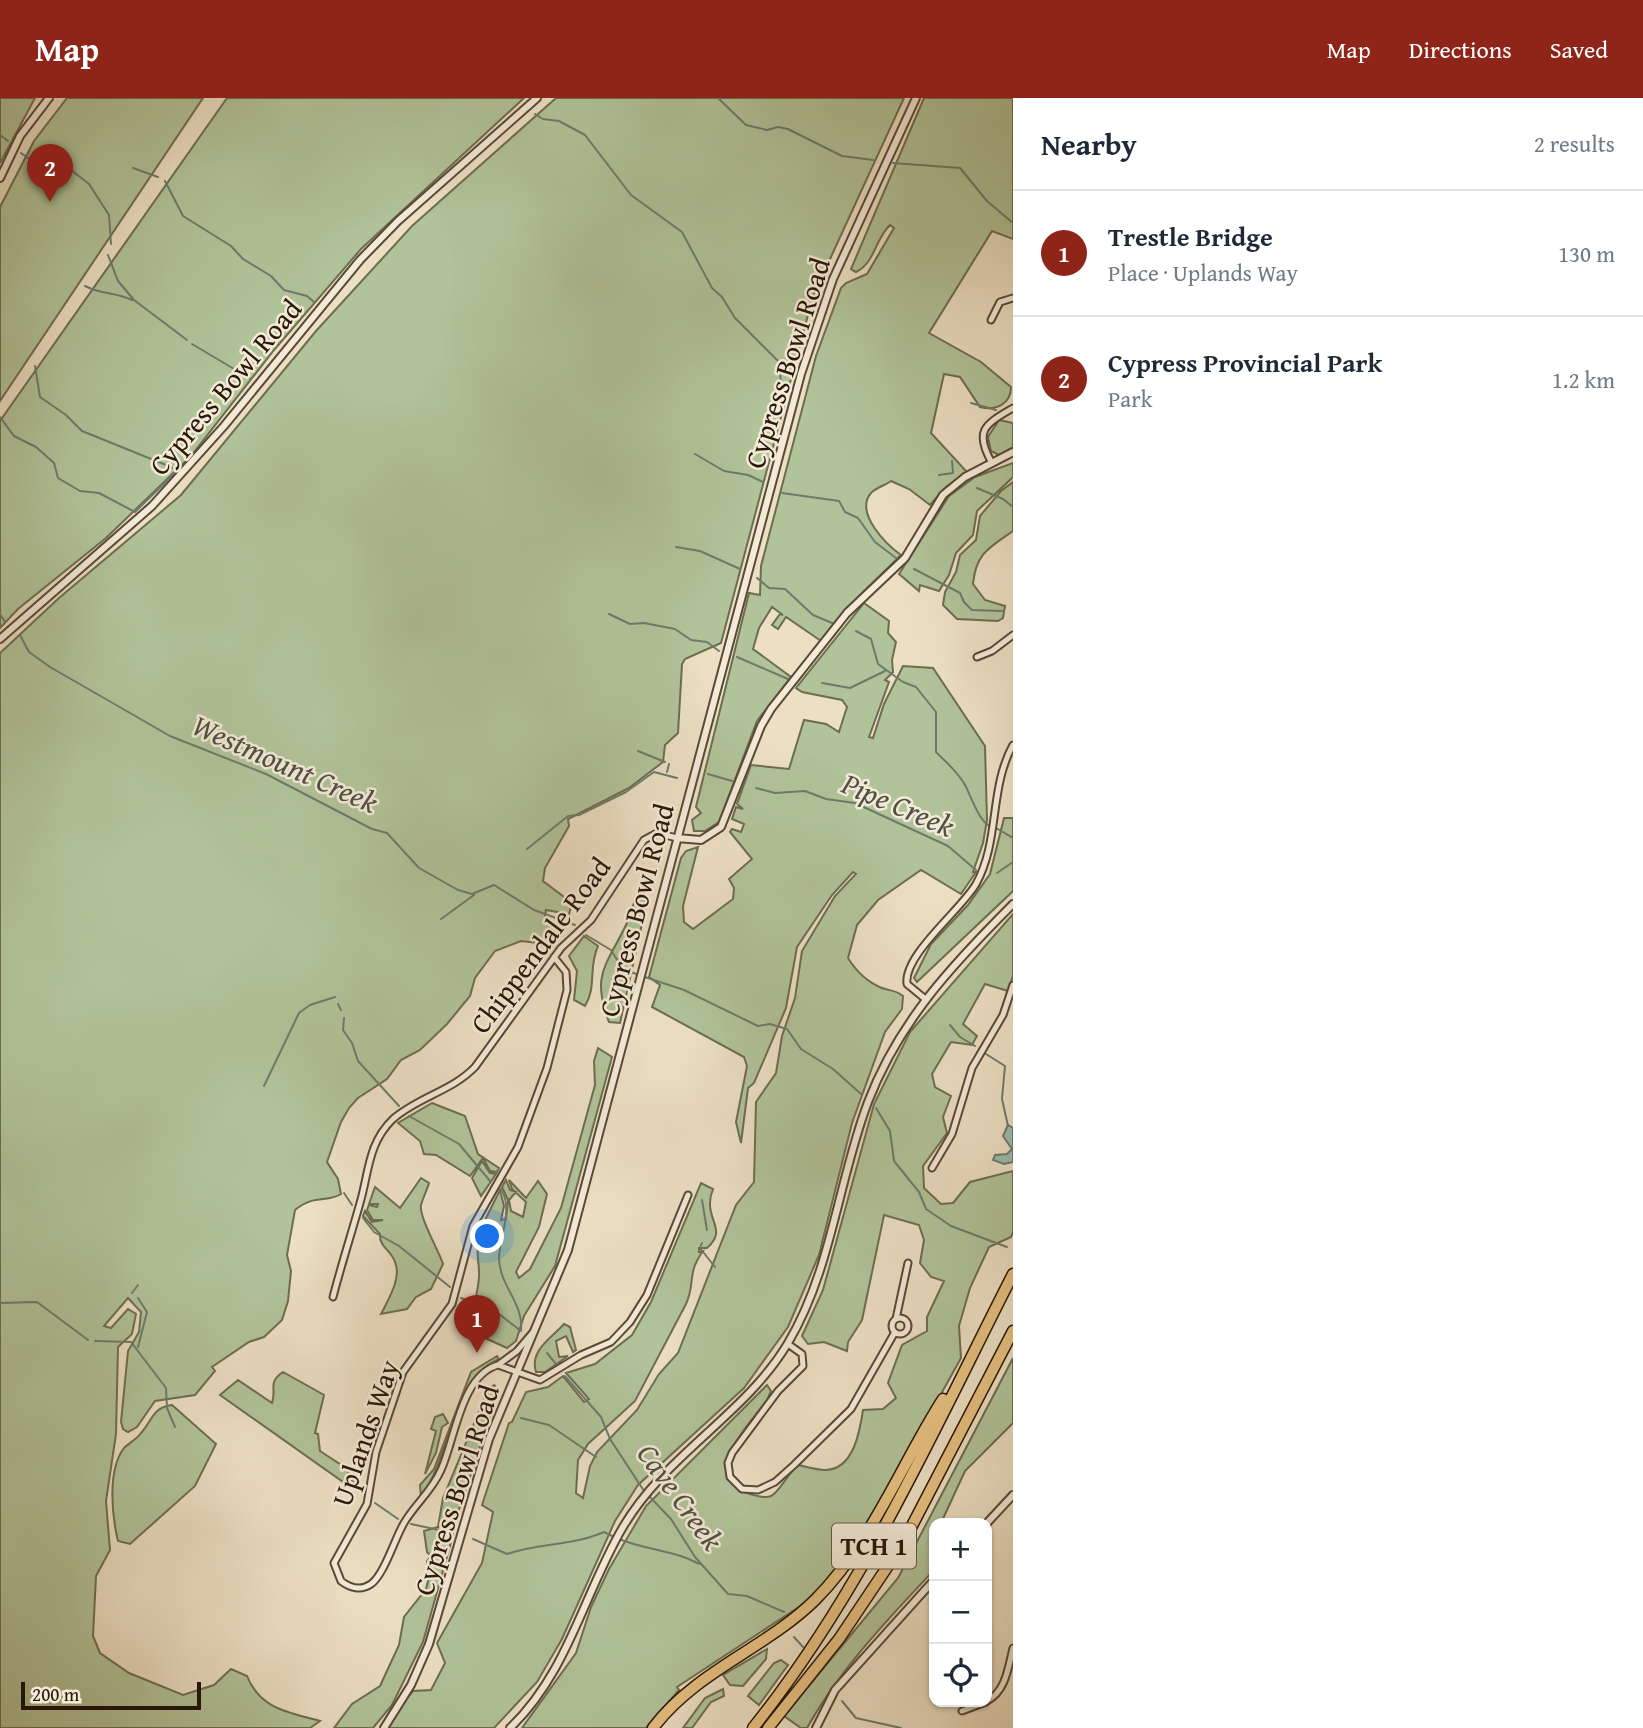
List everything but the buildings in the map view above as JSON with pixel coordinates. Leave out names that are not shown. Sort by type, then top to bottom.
[{"type":"highway","name":"TCH 1","points":[[753,1728],[812,1649],[860,1571],[1013,1274]]},
{"type":"highway","name":"TCH 1","points":[[768,1728],[839,1639],[896,1555],[1013,1331]]},
{"type":"highway","points":[[653,1728],[687,1690],[781,1629],[832,1581],[866,1533],[974,1351]]},
{"type":"street","points":[[0,178],[20,136],[49,98]]},
{"type":"street","name":"Cypress Bowl Road","points":[[0,639],[152,506],[224,426],[360,260],[398,221],[537,98]]},
{"type":"street","name":"Cypress Bowl Road","points":[[384,1728],[406,1694],[429,1644],[482,1459],[576,1223],[811,342],[842,260],[916,98]]},
{"type":"street","points":[[991,320],[1000,302],[1013,298]]},
{"type":"street","points":[[992,463],[983,446],[984,430],[990,421],[1013,408]]},
{"type":"street","name":"Chippendale Road","points":[[333,1297],[360,1203],[370,1156],[380,1136],[400,1113],[469,1073],[554,957],[591,920],[644,840],[657,834],[701,840],[722,827],[758,733],[771,709],[847,613],[908,554],[939,500],[959,481],[1013,452]]},
{"type":"street","points":[[977,657],[992,651],[1013,635]]},
{"type":"street","points":[[924,998],[907,984],[908,974],[930,936],[971,892],[983,870],[1002,771],[1013,745]]},
{"type":"street","points":[[510,1728],[554,1673],[605,1560],[635,1508],[668,1469],[746,1398],[788,1344],[819,1275],[870,1097],[900,1036],[924,998],[1013,904]]},
{"type":"street","name":"Uplands Way","points":[[498,1365],[484,1372],[471,1388],[442,1470],[403,1524],[376,1579],[363,1587],[345,1584],[336,1573],[334,1563],[367,1504],[376,1452],[403,1372],[452,1304],[473,1226],[518,1147],[532,1113],[567,990],[566,972],[554,957]]},
{"type":"street","points":[[932,1168],[952,1134],[976,1059],[1012,998],[1013,985]]},
{"type":"street","points":[[498,1365],[544,1379],[581,1355],[611,1342],[630,1322],[647,1295],[688,1195]]},
{"type":"street","points":[[895,1332],[892,1324],[896,1319],[908,1263]]},
{"type":"street","points":[[895,1332],[902,1333],[907,1326],[903,1319],[896,1319]]},
{"type":"street","points":[[498,1365],[514,1354],[536,1329]]},
{"type":"street","points":[[788,1344],[802,1354],[803,1366],[778,1391],[730,1455],[730,1477],[748,1491],[758,1490],[775,1482],[845,1417],[895,1332]]},
{"type":"street","points":[[992,1518],[1013,1495]]},
{"type":"street","points":[[816,1728],[825,1703],[846,1676],[933,1581]]},
{"type":"street","points":[[992,1696],[1000,1689],[1013,1648]]},
{"type":"street","points":[[962,1711],[972,1707]]},
{"type":"green space","points":[[0,98],[35,98],[0,163]]},
{"type":"green space","points":[[67,98],[203,98],[0,401],[0,207],[34,141]]},
{"type":"green space","points":[[227,98],[524,98],[361,249],[274,350],[191,456],[106,538],[18,609],[0,628],[0,421]]},
{"type":"green space","points":[[556,98],[904,98],[813,296],[721,643],[685,659],[682,664],[678,733],[665,745],[663,762],[629,788],[568,819],[569,826],[545,868],[543,881],[572,903],[569,914],[546,910],[545,916],[559,928],[546,944],[521,941],[495,951],[475,978],[470,996],[447,1024],[420,1050],[401,1060],[387,1079],[358,1098],[349,1108],[341,1122],[327,1162],[338,1179],[341,1194],[308,1202],[295,1210],[287,1255],[291,1271],[288,1301],[282,1320],[264,1337],[249,1342],[212,1367],[215,1371],[195,1395],[155,1401],[137,1427],[128,1432],[123,1429],[121,1422],[128,1351],[139,1332],[141,1312],[128,1298],[104,1326],[111,1328],[128,1309],[136,1314],[132,1334],[118,1347],[116,1434],[106,1501],[110,1550],[96,1576],[93,1636],[100,1653],[129,1673],[183,1695],[214,1685],[231,1669],[247,1676],[259,1696],[276,1708],[320,1721],[310,1728],[0,1728],[0,653],[59,598],[181,495],[316,331],[412,226]]},
{"type":"green space","points":[[924,98],[1013,98],[1013,239],[992,231],[929,333],[981,362],[1011,387],[1010,393],[1005,402],[997,407],[980,407],[960,377],[944,374],[931,433],[967,472],[946,487],[930,505],[909,489],[891,481],[871,493],[867,501],[869,519],[888,544],[901,555],[850,605],[821,641],[786,617],[778,629],[772,625],[780,614],[783,615],[772,607],[759,628],[753,649],[791,677],[757,721],[719,822],[705,831],[694,831],[692,820],[701,813],[696,807],[749,593],[760,595],[761,566],[816,356],[841,288],[867,274],[894,228],[890,225],[885,231],[862,268],[856,272],[851,269]]},
{"type":"green space","points":[[999,420],[1013,423],[1013,447],[999,455],[991,451],[988,437]]},
{"type":"green space","points":[[1013,463],[1013,477],[977,511],[973,535],[956,553],[949,575],[939,591],[920,585],[919,591],[899,574],[949,496],[975,477]]},
{"type":"green space","points":[[1013,482],[1013,531],[985,552],[977,565],[973,584],[985,600],[1005,606],[1003,618],[998,621],[957,619],[943,605],[945,592],[956,572],[960,555],[976,540],[980,516],[1001,491]]},
{"type":"green space","points":[[864,603],[889,621],[888,633],[896,642],[892,660],[893,672],[885,680],[889,682],[869,737],[873,738],[884,704],[903,666],[933,668],[985,746],[987,820],[983,843],[973,872],[976,872],[961,894],[921,870],[878,900],[857,925],[848,958],[858,972],[871,983],[903,996],[902,1009],[885,1032],[852,1123],[819,1255],[788,1327],[744,1388],[638,1485],[615,1521],[562,1639],[537,1682],[494,1728],[381,1728],[413,1691],[431,1690],[445,1663],[437,1643],[482,1563],[493,1512],[482,1505],[509,1423],[512,1422],[526,1392],[548,1387],[563,1376],[584,1402],[589,1399],[566,1373],[595,1364],[632,1335],[651,1302],[701,1183],[713,1189],[710,1208],[716,1235],[707,1248],[699,1248],[699,1252],[703,1251],[695,1266],[686,1304],[635,1401],[588,1444],[578,1460],[576,1493],[583,1498],[590,1466],[597,1452],[637,1410],[659,1374],[678,1353],[736,1205],[754,1182],[756,1102],[776,1073],[782,1036],[795,998],[802,951],[835,896],[856,874],[853,872],[832,895],[797,947],[786,1008],[754,1083],[748,1088],[741,1143],[736,1122],[747,1066],[744,1057],[652,1007],[660,985],[649,977],[681,858],[686,851],[698,847],[683,906],[684,922],[693,929],[733,899],[734,888],[729,879],[752,859],[730,832],[732,829],[741,832],[744,824],[732,819],[736,807],[743,809],[737,804],[751,765],[789,769],[804,720],[826,724],[839,732],[847,707],[842,700],[802,692],[796,688]]},
{"type":"green space","points":[[1004,818],[1013,818],[1013,891],[917,982],[914,978],[931,944],[968,905],[990,874]]},
{"type":"green space","points":[[643,893],[646,906],[620,1023],[609,1022],[601,993],[603,971],[638,894]]},
{"type":"green space","points":[[1013,914],[1013,976],[1008,991],[985,984],[963,1024],[977,1036],[972,1045],[951,1042],[932,1074],[935,1087],[951,1096],[943,1117],[947,1133],[923,1166],[924,1188],[941,1204],[953,1203],[970,1182],[1013,1171],[1013,1232],[1011,1237],[989,1247],[970,1288],[959,1326],[961,1358],[880,1504],[843,1561],[808,1601],[677,1687],[679,1690],[646,1728],[522,1728],[576,1653],[591,1607],[609,1569],[646,1506],[767,1385],[771,1391],[767,1400],[734,1445],[727,1469],[730,1480],[740,1490],[768,1497],[774,1494],[798,1465],[825,1470],[843,1463],[854,1448],[863,1410],[883,1409],[896,1398],[888,1383],[902,1345],[927,1331],[927,1317],[944,1281],[931,1277],[920,1263],[924,1240],[919,1225],[884,1215],[862,1320],[848,1342],[847,1351],[824,1342],[808,1344],[802,1336],[823,1290],[874,1104],[910,1032]]},
{"type":"green space","points":[[584,936],[598,946],[593,962],[591,992],[585,1006],[574,1000],[577,971],[569,956]]},
{"type":"green space","points":[[598,1048],[612,1057],[555,1266],[524,1316],[516,1341],[507,1348],[474,1333],[481,1238],[477,1236],[500,1190],[504,1206],[501,1220],[506,1219],[508,1200],[502,1187],[506,1180],[510,1190],[515,1192],[509,1180],[526,1198],[538,1181],[547,1194],[539,1227],[516,1272],[519,1278],[530,1269],[561,1208],[595,1085],[594,1061]],"holes":[[[516,1192],[526,1202],[523,1217],[511,1211],[509,1200]]]},
{"type":"green space","points":[[432,1103],[465,1116],[478,1154],[499,1168],[497,1172],[490,1171],[483,1158],[470,1176],[436,1155],[424,1154],[420,1141],[398,1123]]},
{"type":"green space","points":[[482,1161],[490,1173],[496,1174],[481,1196],[472,1178]]},
{"type":"green space","points":[[421,1178],[429,1183],[421,1210],[443,1264],[431,1289],[416,1297],[407,1309],[381,1314],[393,1289],[397,1268],[381,1242],[380,1234],[363,1216],[365,1211],[372,1222],[383,1220],[373,1220],[367,1210],[369,1205],[377,1207],[378,1204],[369,1204],[375,1187],[400,1208]]},
{"type":"green space","points":[[564,1324],[570,1327],[576,1350],[573,1352],[566,1336],[556,1341],[559,1357],[568,1356],[545,1372],[536,1372],[536,1357],[539,1351]]},
{"type":"green space","points":[[497,1356],[499,1359],[482,1370],[470,1384],[460,1402],[440,1461],[421,1496],[420,1485],[434,1469],[471,1372]]},
{"type":"green space","points":[[1013,1358],[1013,1423],[965,1471],[943,1518],[929,1518]]},
{"type":"green space","points":[[283,1372],[324,1395],[315,1433],[318,1434],[320,1451],[349,1470],[346,1484],[220,1395],[238,1380],[272,1403],[275,1379]]},
{"type":"green space","points":[[494,1385],[499,1390],[451,1533],[453,1535],[423,1642],[392,1705],[373,1728],[334,1728],[352,1704],[380,1686],[399,1645],[404,1617],[426,1589],[430,1573],[427,1561],[431,1556],[427,1552],[424,1531],[438,1527],[443,1498],[488,1390]]},
{"type":"green space","points":[[172,1405],[216,1444],[195,1486],[130,1544],[118,1541],[112,1493],[119,1457],[157,1412]]},
{"type":"green space","points":[[443,1414],[448,1423],[442,1427],[436,1453],[425,1474],[436,1431],[431,1429],[435,1417]]},
{"type":"green space","points":[[929,1519],[929,1575],[882,1626],[834,1685],[807,1728],[801,1728],[784,1716],[898,1578]]},
{"type":"green space","points":[[767,1649],[766,1659],[743,1686],[730,1685],[723,1675]]},
{"type":"green space","points":[[781,1660],[788,1665],[759,1705],[748,1696],[774,1663]]},
{"type":"green space","points":[[723,1689],[724,1696],[711,1702],[692,1728],[683,1728],[705,1698]]},
{"type":"water","points":[[1008,1125],[1013,1128],[1013,1162],[1004,1164],[993,1160],[995,1155],[1007,1154],[1012,1149],[1003,1136]]},
{"type":"waterway","points":[[718,98],[746,125],[767,130],[778,127],[788,129],[842,156],[873,160]]},
{"type":"waterway","points":[[535,114],[543,119],[559,121],[585,135],[631,195],[682,232],[712,288],[722,297],[735,318],[780,363],[781,404]]},
{"type":"waterway","name":"Pipe Creek","points":[[0,135],[8,141]]},
{"type":"waterway","name":"Pipe Creek","points":[[21,153],[31,160],[39,156],[57,159],[89,184],[109,215],[111,244]]},
{"type":"waterway","points":[[893,163],[960,168],[987,201],[1013,223]]},
{"type":"waterway","points":[[133,168],[158,177]]},
{"type":"waterway","points":[[165,181],[183,216],[231,246],[243,259],[271,276],[284,290],[307,296],[314,302]]},
{"type":"waterway","name":"Pipe Creek","points":[[108,255],[118,281],[134,300],[187,340]]},
{"type":"waterway","points":[[85,286],[132,300]]},
{"type":"waterway","name":"Pipe Creek","points":[[192,344],[251,379]]},
{"type":"waterway","points":[[0,417],[14,436],[36,447],[54,463],[58,478],[80,491],[99,493],[135,512],[173,475],[176,470],[171,467],[82,431],[66,415],[40,397],[35,366]]},
{"type":"waterway","points":[[971,403],[996,410]]},
{"type":"waterway","name":"Pipe Creek","points":[[695,454],[724,471],[748,475],[763,482]]},
{"type":"waterway","points":[[952,461],[953,472]]},
{"type":"waterway","points":[[939,475],[953,473]]},
{"type":"waterway","name":"Pipe Creek","points":[[977,488],[1003,499],[1013,507]]},
{"type":"waterway","name":"Pipe Creek","points":[[782,493],[839,501],[845,512],[858,518],[875,542],[896,558]]},
{"type":"waterway","points":[[676,547],[700,551],[740,569]]},
{"type":"waterway","name":"Pipe Creek","points":[[914,569],[960,593],[972,610],[1004,611]]},
{"type":"waterway","points":[[757,578],[769,588],[785,589],[813,615],[832,623]]},
{"type":"waterway","name":"Westmount Creek","points":[[0,614],[5,622]]},
{"type":"waterway","points":[[609,614],[630,624],[644,623],[675,629],[691,640],[707,642],[719,651]]},
{"type":"waterway","name":"Pipe Creek","points":[[856,631],[871,639],[878,664],[903,682],[916,687],[936,712],[936,752],[959,776],[979,814],[991,827]]},
{"type":"waterway","name":"Westmount Creek","points":[[20,635],[29,652],[50,667],[170,736],[266,774],[372,829],[387,833],[419,868],[458,890],[472,894],[494,885],[534,910],[575,925]]},
{"type":"waterway","points":[[737,657],[788,679]]},
{"type":"waterway","points":[[822,683],[850,688],[885,671]]},
{"type":"waterway","points":[[638,751],[665,762]]},
{"type":"waterway","points":[[667,772],[669,764]]},
{"type":"waterway","points":[[527,849],[568,816],[579,815],[626,792],[654,772],[677,778]]},
{"type":"waterway","points":[[708,774],[732,781]]},
{"type":"waterway","name":"Pipe Creek","points":[[756,788],[775,793],[805,791],[826,799],[855,803],[948,846],[976,870]]},
{"type":"waterway","name":"Pipe Creek","points":[[996,828],[1013,838]]},
{"type":"waterway","name":"Pipe Creek","points":[[997,873],[1013,862]]},
{"type":"waterway","points":[[441,919],[474,895]]},
{"type":"waterway","name":"Westmount Creek","points":[[586,935],[611,950],[623,969],[636,974]]},
{"type":"waterway","name":"Westmount Creek","points":[[642,976],[684,990],[758,1026],[770,1024],[787,1029],[801,1049],[833,1069],[861,1094]]},
{"type":"waterway","points":[[264,1086],[299,1013],[310,1005],[335,997]]},
{"type":"waterway","points":[[338,1004],[341,1010]]},
{"type":"waterway","points":[[344,1018],[343,1030],[352,1043],[358,1061],[399,1106]]},
{"type":"waterway","points":[[950,1025],[960,1037],[975,1046]]},
{"type":"waterway","points":[[986,1054],[1005,1066],[1002,1099],[1008,1126]]},
{"type":"waterway","name":"Westmount Creek","points":[[876,1108],[890,1131],[894,1161],[919,1192],[926,1209],[951,1226],[1007,1247]]},
{"type":"waterway","points":[[409,1116],[459,1144],[490,1181]]},
{"type":"waterway","points":[[461,1298],[499,1314],[521,1331],[516,1303],[500,1269],[506,1215],[505,1197],[501,1189]]},
{"type":"waterway","name":"Cave Creek","points":[[344,1193],[352,1205]]},
{"type":"waterway","points":[[702,1200],[707,1230]]},
{"type":"waterway","name":"Cave Creek","points":[[363,1218],[374,1232],[399,1246],[450,1287]]},
{"type":"waterway","points":[[702,1243],[700,1248],[715,1267]]},
{"type":"waterway","points":[[132,1293],[138,1285]]},
{"type":"waterway","points":[[138,1298],[147,1312],[138,1347]]},
{"type":"waterway","points":[[0,1303],[37,1302],[88,1340]]},
{"type":"waterway","points":[[95,1341],[131,1342],[166,1388],[167,1408],[175,1427]]},
{"type":"waterway","name":"Cave Creek","points":[[547,1353],[556,1364]]},
{"type":"waterway","name":"Cave Creek","points":[[565,1376],[601,1417],[610,1439],[644,1491]]},
{"type":"waterway","points":[[521,1418],[549,1425],[596,1457]]},
{"type":"waterway","points":[[348,1476],[363,1492]]},
{"type":"waterway","name":"Cave Creek","points":[[648,1495],[671,1519],[695,1557],[728,1594],[747,1596],[784,1612]]},
{"type":"waterway","points":[[375,1503],[398,1519]]},
{"type":"waterway","points":[[411,1524],[453,1533]]},
{"type":"waterway","points":[[473,1539],[507,1554],[580,1540],[604,1532],[614,1537]]},
{"type":"waterway","points":[[619,1539],[699,1564]]},
{"type":"waterway","name":"Cave Creek","points":[[794,1637],[803,1647]]},
{"type":"waterway","name":"Cave Creek","points":[[842,1701],[856,1718],[901,1728]]},
{"type":"place","name":"Cypress Provincial Park","points":[[50,202]]},
{"type":"place","name":"Trestle Bridge","points":[[477,1353]]}]
